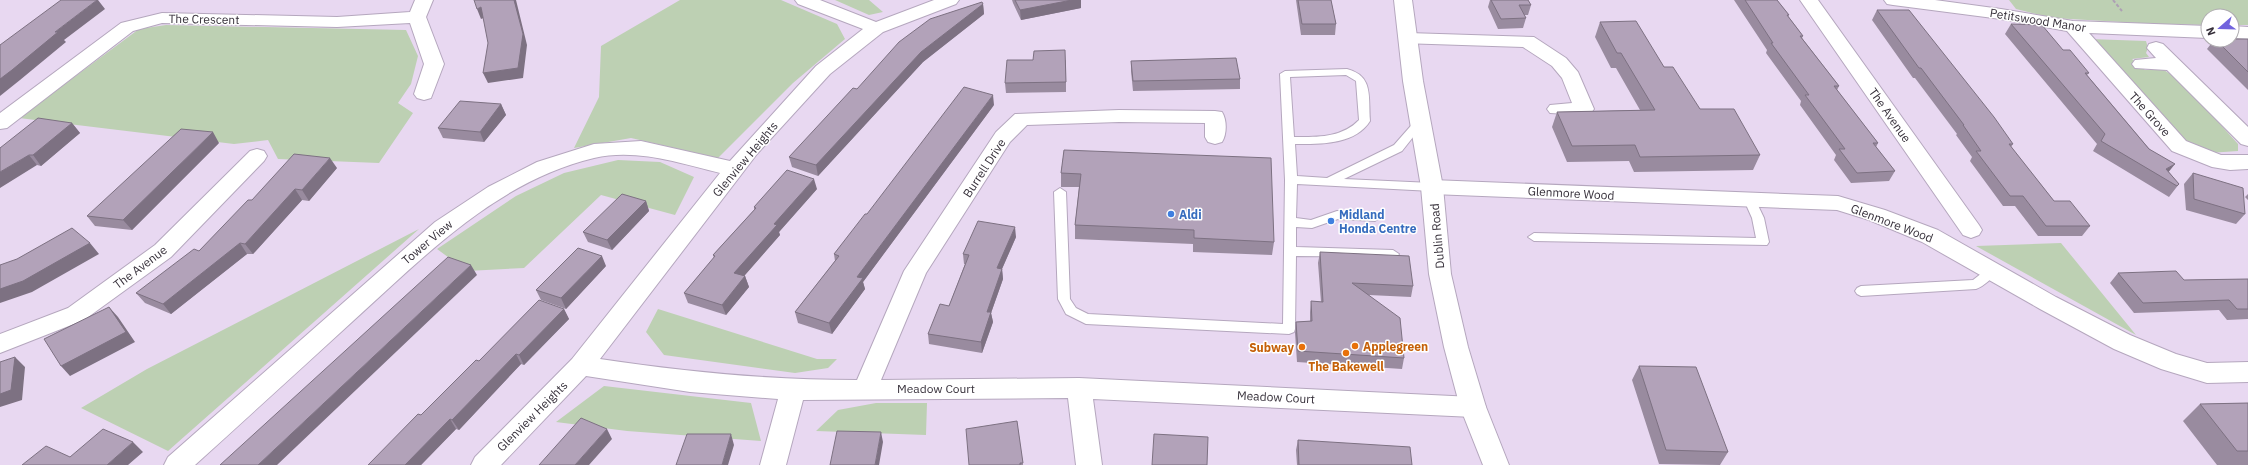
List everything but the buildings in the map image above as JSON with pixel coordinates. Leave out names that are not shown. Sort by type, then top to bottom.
[{"type":"street","points":[[424,0],[417,17],[434,64],[424,94]]},
{"type":"street","points":[[804,0],[876,28]]},
{"type":"street","name":"Glenview Heights","points":[[484,465],[581,366],[750,149],[823,70],[876,28],[950,0]]},
{"type":"street","name":"Dublin Road","points":[[1403,0],[1420,122],[1432,187],[1440,274],[1456,347],[1473,407],[1496,465]]},
{"type":"street","name":"The Avenue","points":[[1809,0],[1971,230]]},
{"type":"street","name":"Petitswood Manor","points":[[1893,0],[1998,7],[2073,27],[2200,32]]},
{"type":"street","name":"The Crescent","points":[[0,123],[127,27],[162,18],[337,22],[417,17]]},
{"type":"street","name":"The Grove","points":[[2073,27],[2179,146],[2199,156],[2219,162],[2248,162]]},
{"type":"street","points":[[1408,39],[1527,41],[1542,49],[1567,72],[1584,109],[1557,109]]},
{"type":"street","points":[[2156,48],[2248,139]]},
{"type":"street","points":[[2142,64],[2172,64]]},
{"type":"street","name":"Burrell Drive","points":[[865,389],[915,271],[1003,137],[1022,119],[1119,116],[1215,117],[1215,137]]},
{"type":"street","name":"Tower View","points":[[177,465],[442,227],[496,192],[544,167],[594,151],[641,148],[735,169]]},
{"type":"street","name":"The Avenue","points":[[0,344],[76,314],[163,251],[258,156]]},
{"type":"street","name":"Glenmore Wood","points":[[1432,187],[1838,204],[1858,209],[1930,236],[1990,271],[2122,342],[2170,362],[2207,372],[2248,372]]},
{"type":"street","points":[[581,366],[690,382],[793,390],[774,465]]},
{"type":"street","points":[[1079,388],[1089,465]]},
{"type":"street","name":"Meadow Court","points":[[793,390],[1079,388],[1473,407]]},
{"type":"lane","points":[[1060,192],[1064,299],[1071,311],[1086,319],[1289,329],[1291,180],[1285,74],[1347,72],[1356,75],[1361,80],[1365,121],[1359,129],[1342,136],[1289,141]]},
{"type":"lane","points":[[1328,182],[1398,148],[1420,122]]},
{"type":"lane","points":[[1291,180],[1432,187]]},
{"type":"lane","points":[[1534,237],[1763,242],[1758,218],[1750,200]]},
{"type":"lane","points":[[1291,222],[1312,224],[1337,215],[1375,217]]},
{"type":"lane","points":[[1290,251],[1393,254]]},
{"type":"lane","points":[[1861,291],[1976,284],[1990,271]]},
{"type":"green space","points":[[680,0],[781,0],[837,24],[845,39],[793,83],[718,158],[631,138],[574,148],[599,97],[601,46]]},
{"type":"green space","points":[[835,0],[869,0],[883,12],[869,15]]},
{"type":"green space","points":[[2009,0],[2248,0],[2248,25],[2240,25],[2240,8],[2200,8],[2200,25],[2156,24],[2053,18],[2016,9]]},
{"type":"green space","points":[[166,25],[406,30],[418,56],[411,84],[398,103],[413,113],[379,163],[278,159],[268,140],[234,144],[19,118],[139,29]]},
{"type":"green space","points":[[2089,39],[2146,41],[2148,48],[2146,53],[2149,57],[2132,59],[2145,70],[2164,70],[2182,82],[2238,144],[2238,151],[2209,153],[2185,142]]},
{"type":"green space","points":[[618,160],[660,162],[694,177],[675,215],[601,195],[524,268],[467,271],[437,249],[516,196],[564,173]]},
{"type":"green space","points":[[419,229],[168,451],[81,408],[147,369]]},
{"type":"green space","points":[[2061,243],[2136,335],[1976,246]]},
{"type":"green space","points":[[658,309],[817,359],[837,359],[828,368],[795,373],[664,355],[646,332]]},
{"type":"green space","points":[[604,386],[751,403],[761,441],[627,431],[556,422]]},
{"type":"green space","points":[[876,403],[927,403],[926,435],[816,431],[838,410]]},
{"type":"place","name":"Aldi","points":[[1171,214]]},
{"type":"place","name":"Midland Honda Centre","points":[[1331,221]]},
{"type":"place","name":"Applegreen","points":[[1355,346]]},
{"type":"place","name":"Subway","points":[[1302,347]]},
{"type":"place","name":"The Bakewell","points":[[1346,353]]}]
